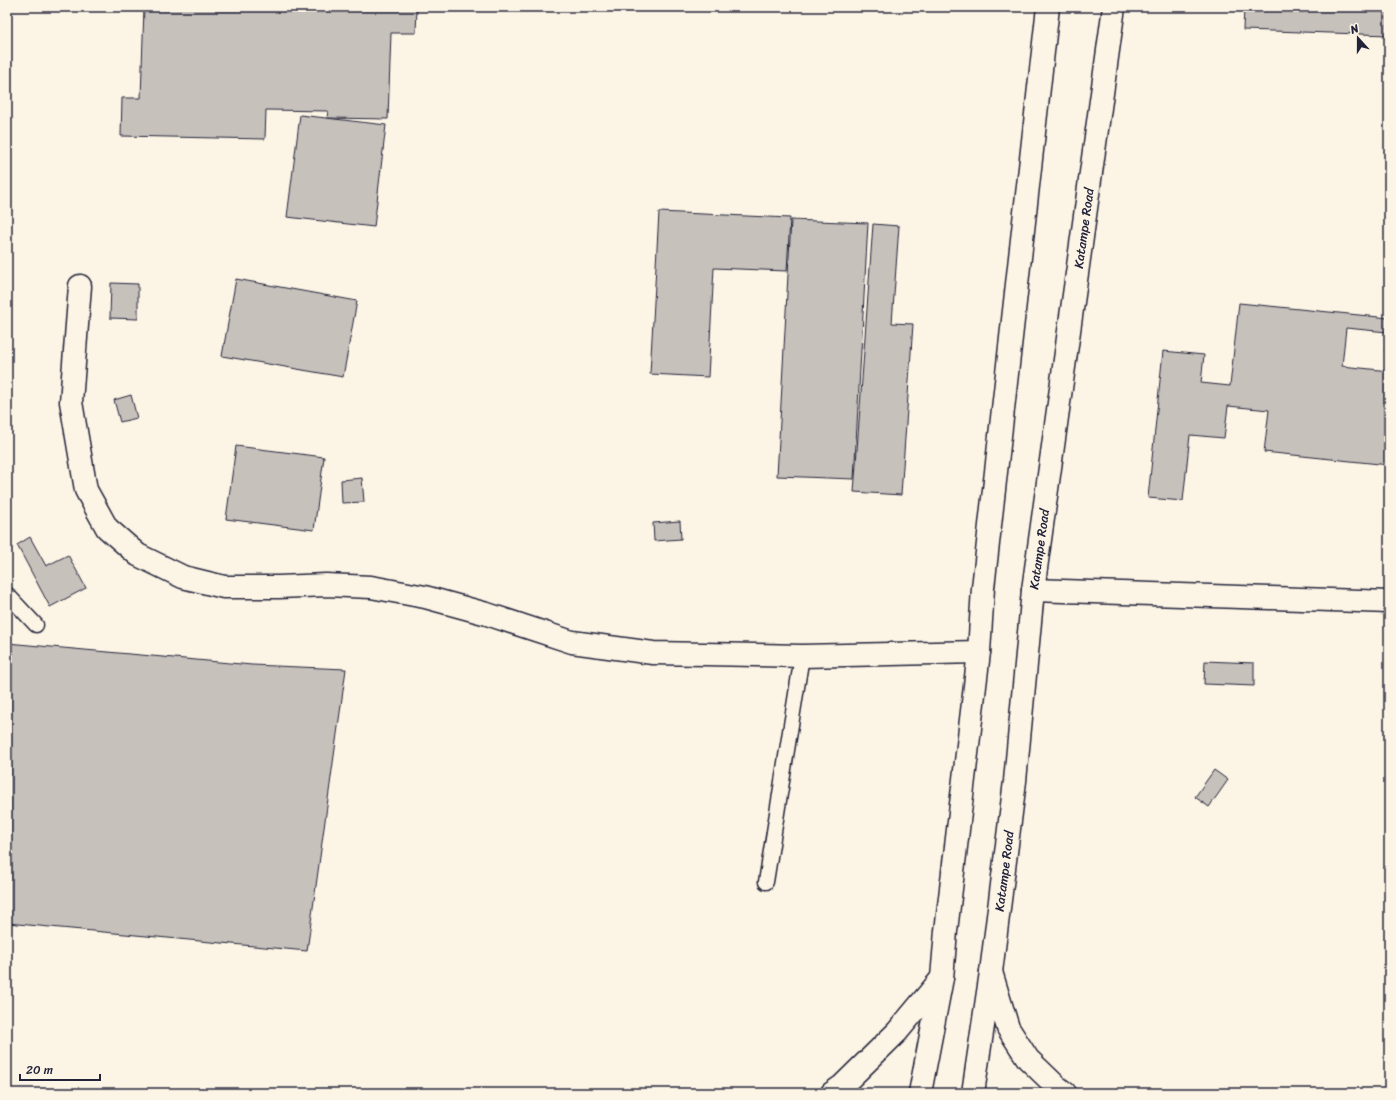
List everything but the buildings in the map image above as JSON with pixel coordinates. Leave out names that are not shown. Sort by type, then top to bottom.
[{"type":"main road","points":[[920,1093],[942,978],[946,931],[979,652],[983,588],[1048,7]]},
{"type":"main road","name":"Katampe Road","points":[[973,1093],[991,972],[1015,781],[1034,590],[1114,7]]},
{"type":"main road","points":[[80,286],[71,402],[86,490],[107,528],[138,555],[183,577],[224,586],[279,587],[326,585],[371,587],[425,597],[487,614],[572,642],[653,653],[802,656],[979,652]]},
{"type":"main road","points":[[1034,590],[1389,602]]},
{"type":"main road","points":[[991,972],[1008,1028],[1028,1060],[1065,1093]]},
{"type":"main road","points":[[832,1093],[842,1086],[898,1032],[942,978]]},
{"type":"lane","points":[[7,594],[36,625]]},
{"type":"lane","points":[[766,882],[802,656]]}]
